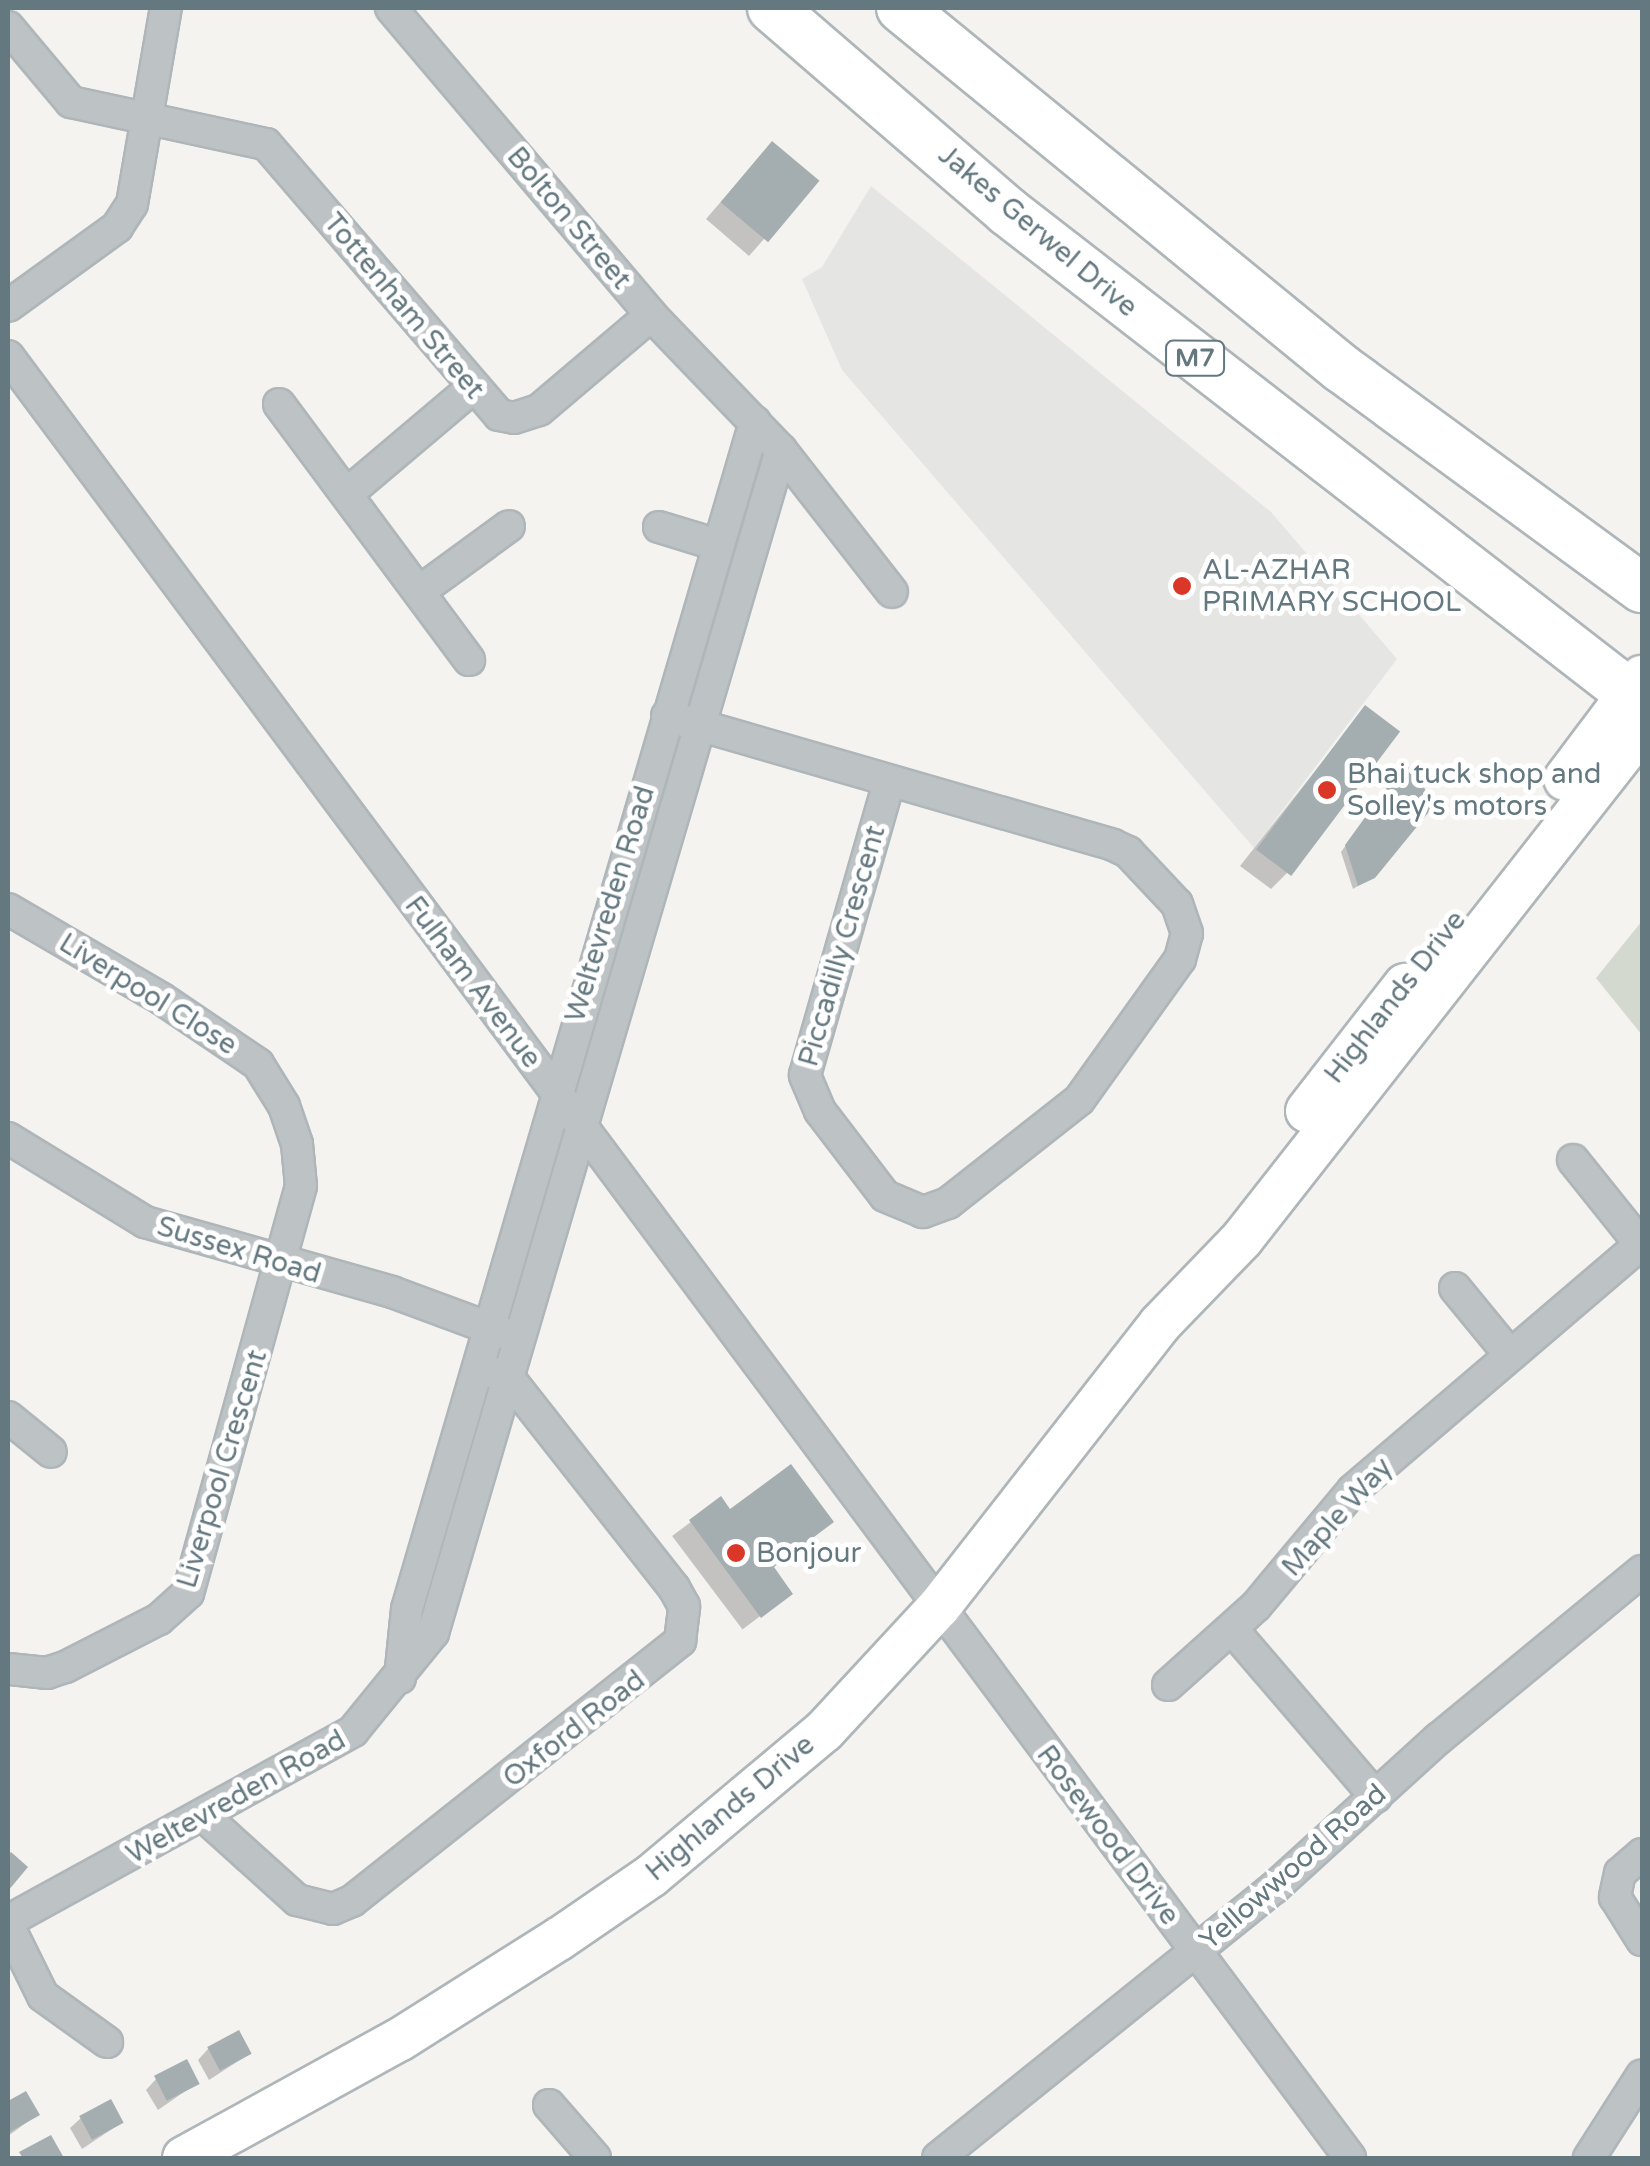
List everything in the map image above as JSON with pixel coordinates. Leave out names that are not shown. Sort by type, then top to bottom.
[{"type":"main road","name":"Jakes Gerwel Drive","points":[[772,8],[1007,210],[1639,701]]},
{"type":"main road","points":[[901,8],[1342,368],[1642,588]]},
{"type":"main road","name":"Highlands Drive","points":[[184,2158],[484,1988],[650,1876],[824,1732],[940,1607],[1160,1324],[1176,1281],[1639,701]]},
{"type":"street","points":[[8,306],[125,218],[149,118],[166,8]]},
{"type":"street","name":"Bolton Street","points":[[391,8],[650,314],[781,450],[892,592]]},
{"type":"street","name":"Tottenham Street","points":[[8,26],[71,102],[266,144],[471,388],[507,418],[531,415],[650,314]]},
{"type":"street","name":"Fulham Avenue","points":[[8,356],[940,1607]]},
{"type":"street","points":[[348,493],[471,388]]},
{"type":"street","points":[[278,404],[469,660]]},
{"type":"street","name":"Weltevreden Road","points":[[400,1678],[406,1609],[553,1091],[755,422]]},
{"type":"street","name":"Weltevreden Road","points":[[8,1923],[353,1732],[400,1678],[443,1608],[518,1338],[781,450]]},
{"type":"street","points":[[420,591],[510,526]]},
{"type":"street","points":[[658,527],[718,545]]},
{"type":"street","name":"Piccadilly Crescent","points":[[667,716],[697,728],[889,782],[1128,852],[1177,904],[1187,933],[1180,960],[1065,1114],[948,1203],[923,1212],[885,1196],[820,1110],[805,1074],[889,782]]},
{"type":"street","name":"Liverpool Close","points":[[8,909],[177,1008],[269,1076],[301,1164],[282,1266]]},
{"type":"street","name":"Sussex Road","points":[[8,1138],[145,1222],[282,1266],[392,1292],[518,1338]]},
{"type":"street","points":[[1572,1160],[1642,1244]]},
{"type":"street","name":"Maple Way","points":[[1168,1685],[1232,1629],[1353,1490],[1642,1244]]},
{"type":"street","name":"Liverpool Crescent","points":[[8,1669],[28,1674],[65,1667],[159,1618],[188,1593],[282,1266]]},
{"type":"street","points":[[1455,1288],[1510,1355]]},
{"type":"street","points":[[476,1368],[508,1377]]},
{"type":"street","name":"Oxford Road","points":[[205,1817],[297,1900],[333,1909],[388,1873],[680,1642],[684,1606],[674,1588],[508,1377]]},
{"type":"street","points":[[8,1417],[51,1452]]},
{"type":"street","name":"Yellowwood Road","points":[[938,2158],[1195,1952],[1642,1571]]},
{"type":"street","name":"Rosewood Drive","points":[[940,1607],[1342,2156]]},
{"type":"street","points":[[1232,1629],[1376,1797]]},
{"type":"street","points":[[1642,1854],[1620,1873],[1615,1897],[1642,1940]]},
{"type":"street","points":[[8,1923],[54,2008],[108,2042]]},
{"type":"street","points":[[1590,2158],[1634,2103],[1642,2075]]},
{"type":"street","points":[[549,2105],[595,2158]]},
{"type":"shaded area","name":"AL-AZHAR PRIMARY SCHOOL","points":[[871,186],[1271,512],[1397,659],[1254,848],[842,370],[802,279],[822,267]]},
{"type":"shaded area","points":[[1642,921],[1642,1035],[1596,978]]},
{"type":"building","points":[[772,141],[819,181],[768,242],[721,202]]},
{"type":"building","name":"Bhai tuck shop and Solley's motors","points":[[1365,705],[1400,731],[1291,876],[1256,850]]},
{"type":"building","points":[[1414,765],[1433,807],[1375,878],[1358,886],[1345,845],[1398,772]]},
{"type":"building","points":[[791,1464],[834,1522],[774,1567],[793,1594],[761,1618],[689,1520],[721,1496],[730,1509]]},
{"type":"building","points":[[11,1852],[28,1867],[8,1891],[8,1856]]},
{"type":"building","points":[[239,2030],[252,2054],[220,2071],[207,2047]]},
{"type":"building","points":[[187,2059],[200,2084],[167,2101],[154,2076]]},
{"type":"building","points":[[26,2091],[40,2115],[8,2133],[8,2101]]},
{"type":"building","points":[[111,2099],[124,2123],[92,2140],[79,2116]]},
{"type":"building","points":[[51,2135],[64,2158],[23,2158],[19,2152]]},
{"type":"place","name":"AL-AZHAR PRIMARY SCHOOL","points":[[1182,586]]},
{"type":"place","name":"Bhai tuck shop and Solley's motors","points":[[1327,790]]},
{"type":"place","name":"Bonjour","points":[[736,1553]]}]
